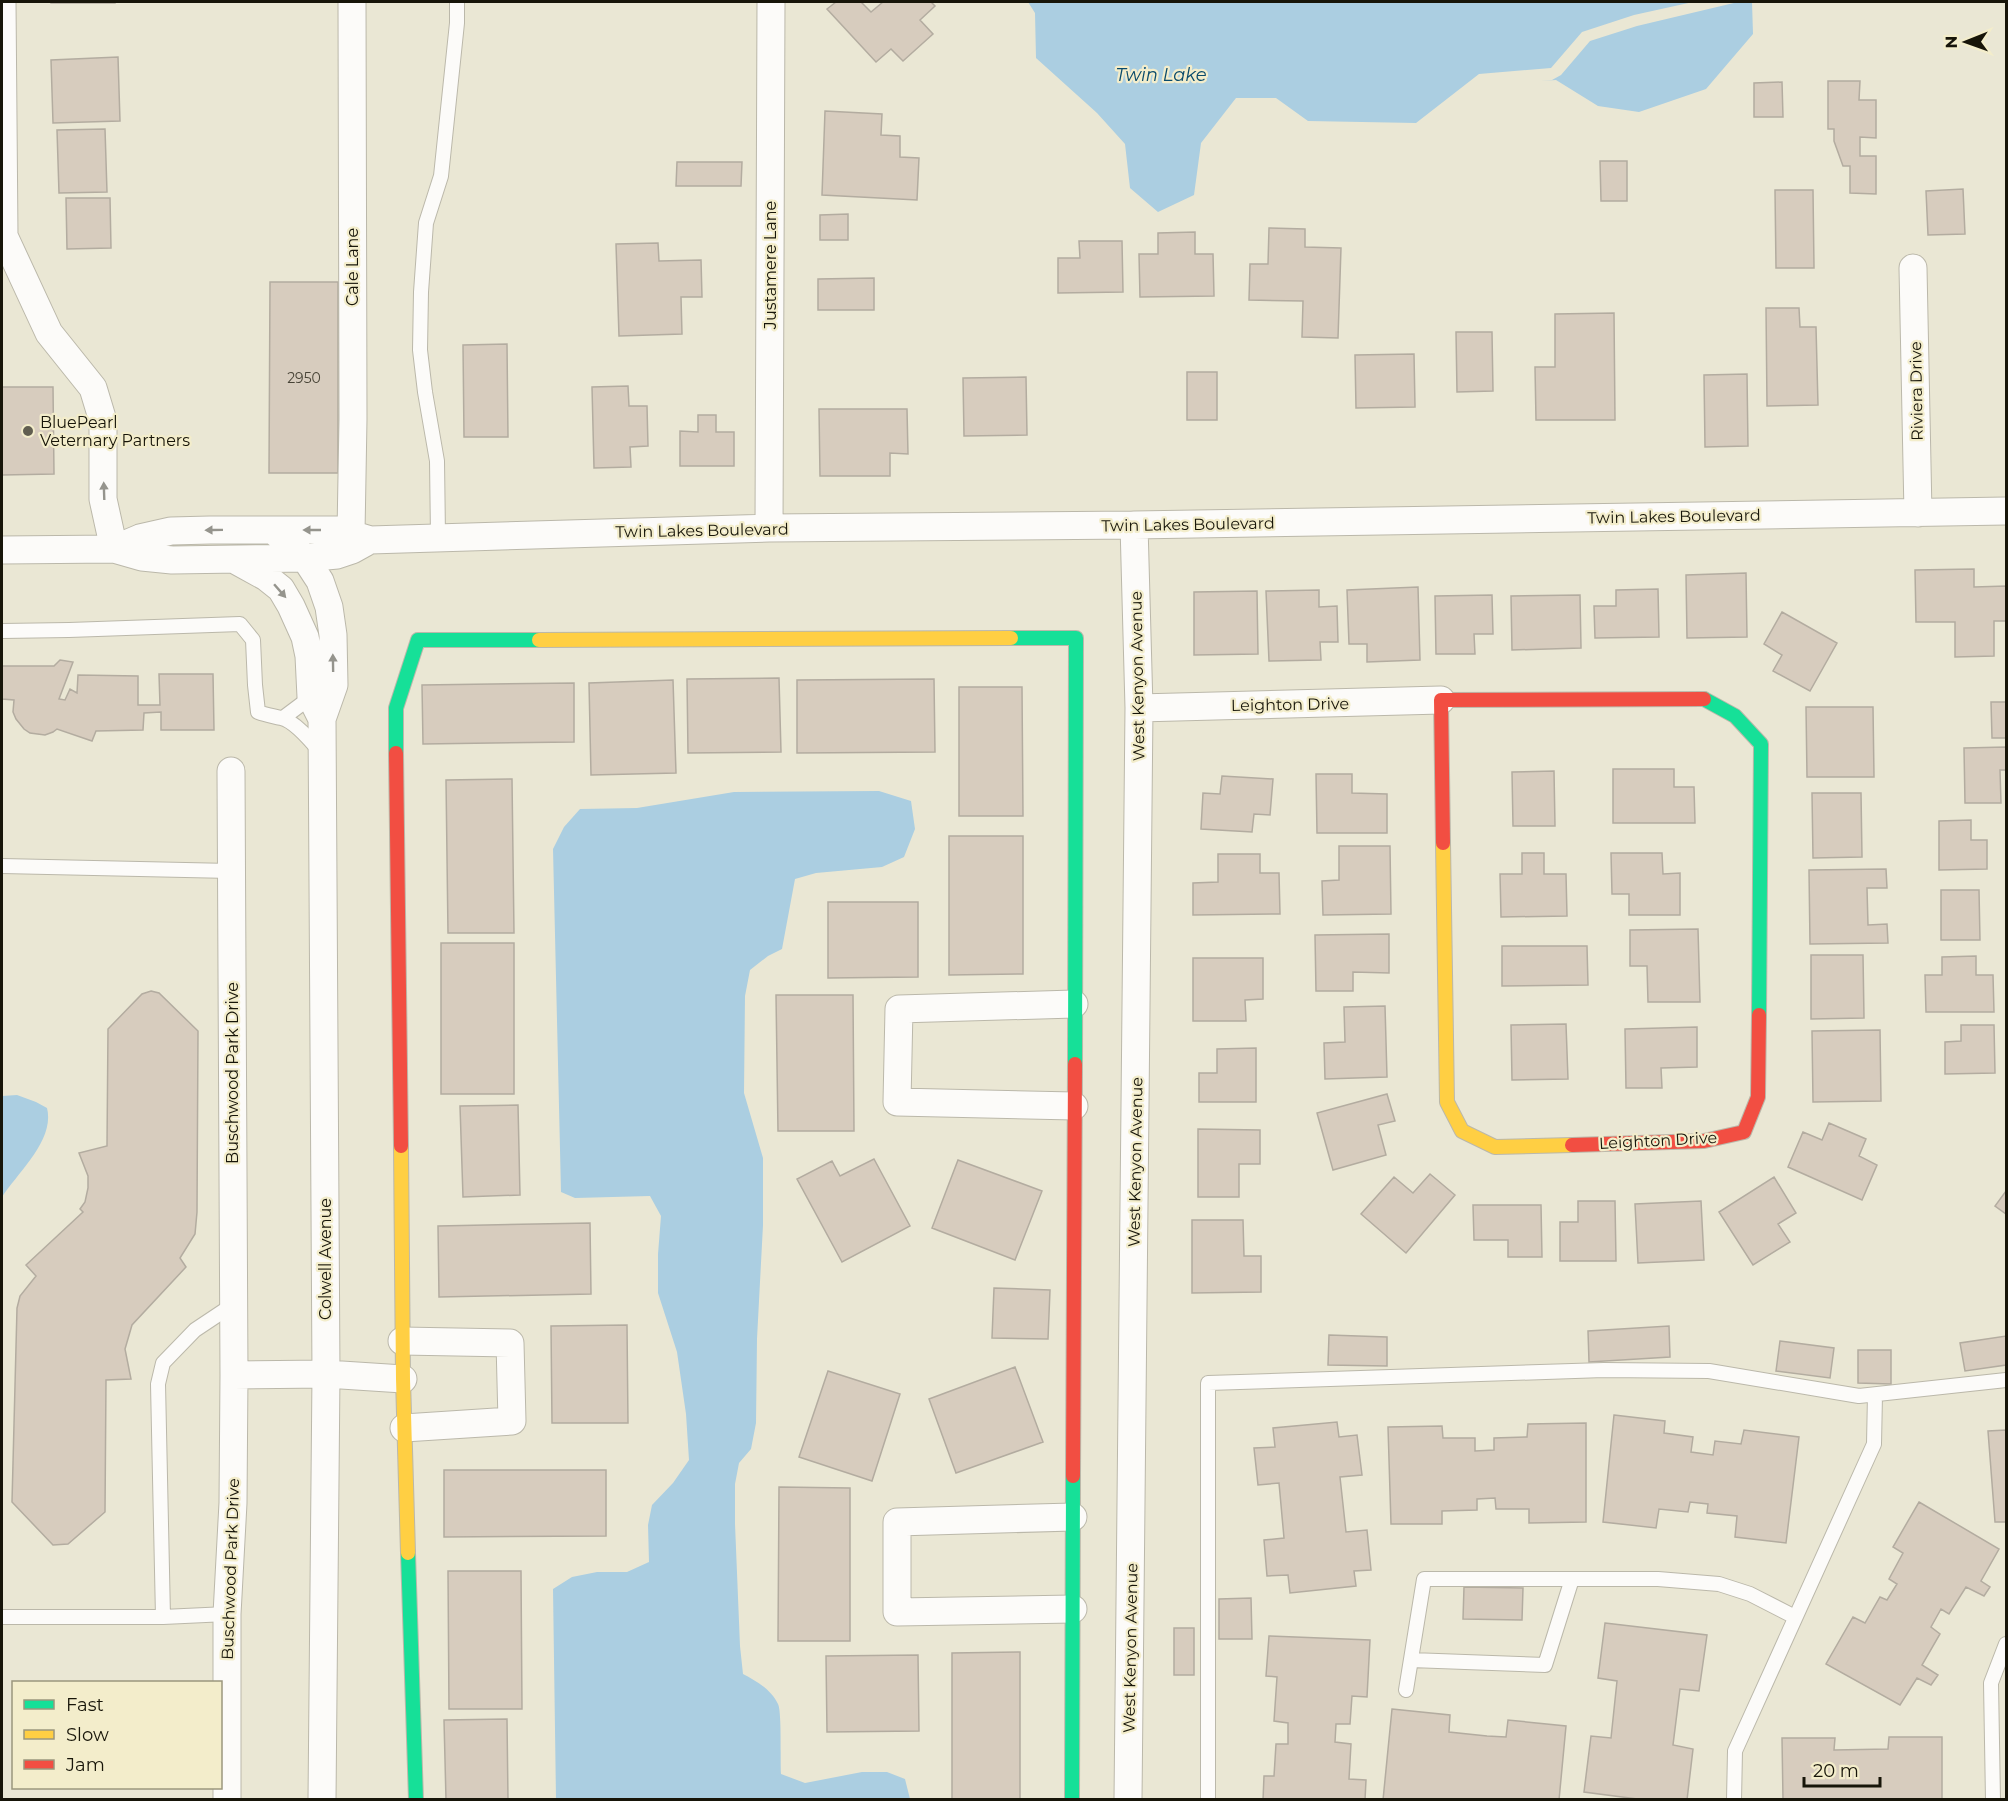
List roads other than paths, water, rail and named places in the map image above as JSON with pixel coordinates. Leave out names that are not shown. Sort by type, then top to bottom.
[{"type":"street","points":[[2,2],[4,236],[49,333],[93,388],[103,421],[103,499],[114,549]]},
{"type":"street","name":"Cale Lane","points":[[352,2],[353,419],[360,536]]},
{"type":"street","name":"Justamere Lane","points":[[769,528],[771,2]]},
{"type":"street","name":"Riviera Drive","points":[[1913,268],[1918,513]]},
{"type":"street","name":"Twin Lakes Boulevard","points":[[114,549],[140,538],[171,531],[337,530],[360,536],[438,536],[769,528],[1134,525],[2007,511]]},
{"type":"street","name":"West Kenyon Avenue","points":[[1128,1800],[1139,708],[1134,525]]},
{"type":"street","name":"Colwell Avenue","points":[[273,530],[305,558],[320,581],[329,607],[333,636],[334,685],[316,708]]},
{"type":"street","name":"Twin Lakes Boulevard","points":[[2,550],[114,549],[142,557],[172,560],[305,558],[337,555],[352,550],[360,536]]},
{"type":"street","name":"Colwell Avenue","points":[[232,559],[266,577],[281,589],[291,606],[305,637],[309,656],[322,754],[326,1374],[322,1800]]},
{"type":"street","points":[[416,1800],[402,1341],[396,708],[418,640],[1076,638],[1072,1800]]},
{"type":"street","name":"Leighton Drive","points":[[1139,708],[1441,700],[1704,699],[1735,716],[1761,744],[1758,1097],[1744,1132],[1704,1141],[1495,1147],[1462,1131],[1447,1102],[1441,700]]},
{"type":"street","name":"Buschwood Park Drive","points":[[227,1800],[227,1614],[233,1503],[234,1376],[231,771]]},
{"type":"street","points":[[1074,1004],[899,1009],[897,1102],[1074,1106]]},
{"type":"street","points":[[402,1341],[510,1343],[512,1421],[404,1428]]},
{"type":"street","points":[[234,1376],[326,1374],[403,1379]]},
{"type":"street","points":[[1073,1517],[897,1522],[897,1612],[1073,1609]]},
{"type":"lane","points":[[438,536],[437,461],[420,350],[421,292],[426,223],[441,176],[457,23],[457,2]]},
{"type":"lane","points":[[2,631],[240,624],[253,640],[258,712],[273,718],[283,718],[316,708]]},
{"type":"lane","points":[[283,718],[306,735],[322,754]]},
{"type":"lane","points":[[2,866],[231,870]]},
{"type":"lane","points":[[163,1617],[158,1384],[163,1363],[195,1330],[234,1304]]},
{"type":"lane","points":[[1208,1800],[1208,1383],[1604,1370],[1698,1371],[1859,1396],[2007,1380]]},
{"type":"lane","points":[[1734,1800],[1735,1751],[1874,1444],[1875,1395]]},
{"type":"lane","points":[[1406,1690],[1424,1579],[1658,1579],[1719,1584],[1750,1594],[1795,1617]]},
{"type":"lane","points":[[1411,1660],[1545,1665],[1572,1579]]},
{"type":"lane","points":[[2,1617],[163,1617],[227,1614]]},
{"type":"lane","points":[[1993,1800],[1991,1683],[2007,1644]]},
{"type":"water","name":"Twin Lake","points":[[1028,2],[1693,2],[1634,15],[1582,32],[1551,68],[1479,74],[1416,123],[1308,121],[1276,98],[1236,98],[1201,143],[1194,195],[1158,212],[1130,188],[1125,144],[1097,113],[1036,58],[1035,13]]},
{"type":"water","points":[[1738,2],[1752,2],[1753,34],[1706,89],[1639,112],[1598,106],[1556,80],[1541,81],[1552,80],[1561,75],[1590,41],[1637,26]]},
{"type":"water","points":[[879,791],[911,801],[915,829],[904,857],[882,867],[816,873],[795,879],[782,949],[768,956],[750,970],[745,996],[744,1093],[763,1158],[763,1225],[757,1339],[756,1423],[751,1449],[739,1463],[735,1484],[735,1524],[743,1674],[767,1690],[778,1704],[781,1774],[805,1783],[862,1772],[887,1772],[905,1779],[910,1799],[556,1799],[553,1589],[572,1577],[597,1572],[627,1572],[649,1562],[648,1525],[652,1505],[673,1483],[689,1460],[686,1414],[677,1352],[658,1293],[661,1216],[650,1196],[575,1198],[561,1192],[553,849],[564,827],[580,809],[637,808],[734,792]]},
{"type":"water","points":[[17,1095],[47,1108],[48,1120],[46,1132],[34,1155],[2,1197],[2,1096]]},
{"type":"place","name":"BluePearl Veternary Partners","points":[[28,431]]}]
